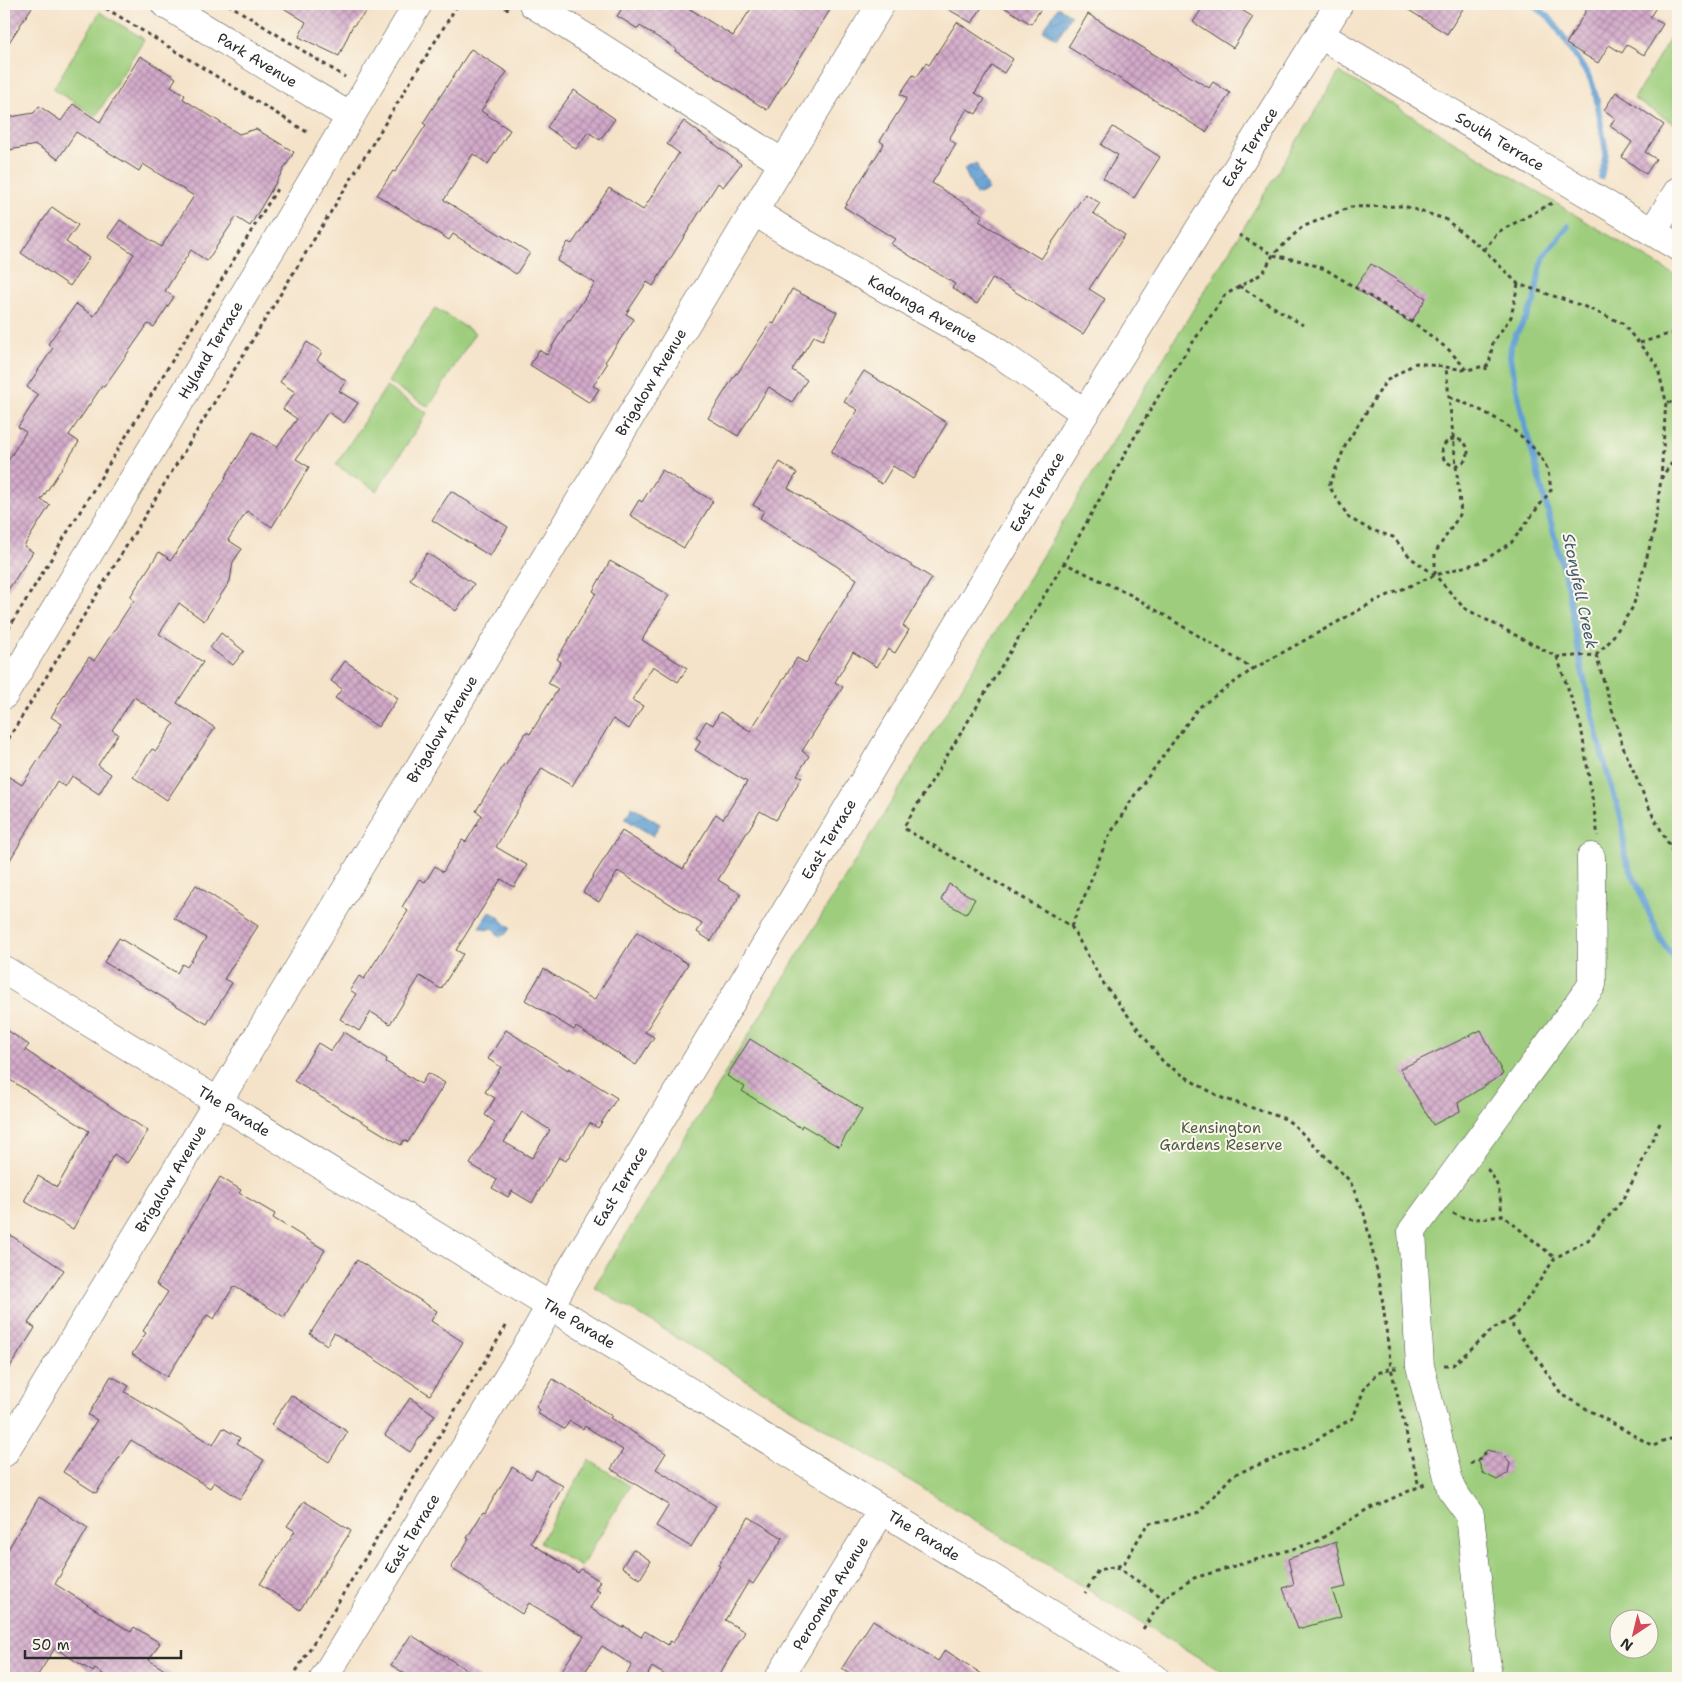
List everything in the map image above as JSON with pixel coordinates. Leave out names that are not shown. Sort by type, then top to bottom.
[{"type":"street","name":"Park Avenue","points":[[165,4],[339,109]]},
{"type":"street","name":"Hyland Terrace","points":[[4,695],[339,109],[418,4]]},
{"type":"street","points":[[533,4],[783,163]]},
{"type":"street","name":"Brigalow Avenue","points":[[4,1453],[783,163],[881,4]]},
{"type":"street","name":"East Terrace","points":[[324,1678],[532,1338],[1085,413],[1339,4]]},
{"type":"street","name":"South Terrace","points":[[1320,35],[1678,247]]},
{"type":"street","points":[[1653,231],[1678,192]]},
{"type":"street","name":"Kadonga Avenue","points":[[754,212],[806,244],[990,347],[1085,413]]},
{"type":"street","points":[[1488,1678],[1470,1515],[1451,1489],[1420,1366],[1412,1231],[1592,985],[1595,847]]},
{"type":"street","name":"The Parade","points":[[4,970],[1154,1678]]},
{"type":"street","name":"Peroomba Avenue","points":[[779,1678],[882,1510]]},
{"type":"path","points":[[99,4],[310,134],[339,109],[346,76],[228,4]]},
{"type":"path","points":[[4,746],[458,4]]},
{"type":"path","points":[[4,636],[279,185]]},
{"type":"path","points":[[1484,250],[1498,232],[1581,188]]},
{"type":"path","points":[[1419,1487],[1391,1368],[1381,1289],[1364,1213],[1350,1181],[1293,1124],[1283,1118],[1222,1098],[1164,1063],[1104,984],[1071,926],[905,827],[1064,563],[1172,373],[1225,296],[1263,273],[1273,255],[1302,227],[1351,207],[1404,206],[1445,219],[1484,250],[1518,284],[1583,306],[1622,323],[1657,366],[1666,401],[1661,479],[1654,531],[1633,607],[1610,641],[1596,655],[1557,657],[1464,608],[1435,575],[1410,558],[1393,537],[1369,529],[1349,518],[1329,486],[1346,444],[1386,381],[1416,363],[1467,370],[1489,365],[1492,342],[1511,317],[1518,284]]},
{"type":"path","points":[[1239,234],[1273,255],[1302,261],[1325,270],[1418,326],[1449,350],[1467,370]]},
{"type":"path","points":[[1239,286],[1303,325]]},
{"type":"path","points":[[1640,343],[1678,331]]},
{"type":"path","points":[[1486,366],[1486,374]]},
{"type":"path","points":[[1435,575],[1435,553],[1460,513],[1446,368]]},
{"type":"path","points":[[1071,926],[1107,839],[1134,796],[1198,708],[1253,669],[1377,600],[1435,575],[1481,562],[1510,543],[1541,504],[1551,490],[1547,468],[1539,456],[1519,435],[1494,416],[1449,398]]},
{"type":"path","points":[[1666,401],[1678,405]]},
{"type":"path","points":[[1453,438],[1462,440],[1468,451],[1468,455],[1463,462],[1456,464],[1446,461],[1442,454],[1443,446],[1453,438]]},
{"type":"path","points":[[1661,479],[1678,456]]},
{"type":"path","points":[[1064,563],[1131,595],[1253,669]]},
{"type":"path","points":[[1596,655],[1623,747],[1651,812],[1678,861]]},
{"type":"path","points":[[1557,657],[1581,726],[1595,847]]},
{"type":"path","points":[[1085,1593],[1098,1570],[1123,1565],[1148,1523],[1171,1520],[1199,1512],[1233,1475],[1304,1447],[1353,1418],[1365,1387],[1378,1373],[1391,1368],[1452,1365],[1493,1329],[1512,1319],[1556,1258],[1588,1240],[1621,1202],[1660,1123]]},
{"type":"path","points":[[1483,1165],[1495,1178],[1499,1191],[1502,1215],[1556,1258]]},
{"type":"path","points":[[1446,1208],[1459,1217],[1477,1219],[1502,1215]]},
{"type":"path","points":[[1512,1319],[1513,1327],[1562,1394],[1653,1446],[1678,1436]]},
{"type":"path","points":[[292,1678],[508,1323]]},
{"type":"path","points":[[1143,1629],[1165,1598],[1194,1578],[1316,1542],[1366,1510],[1446,1474]]},
{"type":"path","points":[[1116,1567],[1165,1598]]},
{"type":"green space","points":[[100,12],[144,39],[96,116],[53,89]]},
{"type":"green space","points":[[1678,25],[1678,126],[1634,99]]},
{"type":"green space","name":"Kensington Gardens Reserve","points":[[1339,72],[1678,277],[1678,1671],[1674,1678],[1232,1678],[594,1287]]},
{"type":"green space","points":[[435,308],[475,333],[429,407],[388,382]]},
{"type":"green space","points":[[386,387],[427,413],[377,491],[336,465]]},
{"type":"green space","points":[[589,1460],[630,1486],[581,1567],[540,1542]]},
{"type":"water","points":[[1058,7],[1071,15],[1057,39],[1043,31]]},
{"type":"water","points":[[976,163],[988,190],[976,195],[964,169]]},
{"type":"water","points":[[632,807],[660,824],[653,836],[625,819]]},
{"type":"water","points":[[489,912],[498,916],[510,928],[506,934],[499,937],[493,928],[486,930],[479,927]]},
{"type":"building","points":[[4,4],[34,4],[4,50]]},
{"type":"building","points":[[277,4],[374,4],[352,27],[339,56],[299,37],[306,22]]},
{"type":"building","points":[[625,4],[682,4],[733,36],[754,4],[821,4],[830,10],[767,110],[675,51],[676,49],[640,26],[638,29],[617,16]]},
{"type":"building","points":[[939,4],[984,4],[972,23]]},
{"type":"building","points":[[999,4],[1044,4],[1031,24]]},
{"type":"building","points":[[1205,4],[1232,4],[1253,17],[1233,48],[1193,22]]},
{"type":"building","points":[[1399,4],[1466,4],[1447,34]]},
{"type":"building","points":[[1590,4],[1658,4],[1650,17],[1663,24],[1644,55],[1627,45],[1622,53],[1609,45],[1598,63],[1566,44]]},
{"type":"building","points":[[1088,14],[1209,88],[1213,82],[1230,93],[1206,132],[1068,47]]},
{"type":"building","points":[[957,22],[1013,59],[1004,73],[992,66],[975,93],[985,99],[976,114],[967,109],[949,139],[956,144],[932,183],[983,215],[979,221],[1041,259],[1085,194],[1100,203],[1093,213],[1125,235],[1089,289],[1105,299],[1083,334],[993,278],[977,304],[952,288],[955,284],[891,244],[895,239],[844,207],[884,144],[880,141],[907,98],[900,94],[913,75],[917,77],[926,63],[929,65]]},
{"type":"building","points":[[471,49],[507,72],[481,111],[510,130],[488,164],[473,154],[444,200],[530,253],[516,274],[453,234],[449,240],[377,195],[393,171],[395,172],[426,125],[423,123]]},
{"type":"building","points":[[140,56],[176,78],[171,86],[185,95],[183,99],[239,134],[256,129],[294,152],[250,226],[236,217],[207,261],[191,250],[165,291],[174,297],[154,327],[148,324],[104,387],[102,386],[69,435],[79,442],[41,500],[50,505],[24,546],[33,552],[4,596],[4,467],[26,432],[18,427],[38,395],[27,387],[53,348],[48,344],[76,304],[94,316],[134,254],[108,237],[120,220],[161,247],[194,196],[143,164],[139,171],[76,132],[58,159],[36,145],[9,150],[4,118],[34,113],[39,106],[61,121],[73,104],[100,122]]},
{"type":"building","points":[[574,90],[615,119],[600,140],[588,132],[576,149],[547,127]]},
{"type":"building","points":[[1616,92],[1664,125],[1645,152],[1656,159],[1646,174],[1622,157],[1632,142],[1610,126],[1615,118],[1604,110]]},
{"type":"building","points":[[684,121],[741,164],[723,187],[718,183],[653,286],[647,282],[626,314],[634,319],[605,362],[607,364],[593,386],[599,389],[590,403],[530,365],[539,350],[547,355],[568,320],[570,320],[595,283],[557,261],[568,242],[572,244],[609,188],[643,210],[679,153],[667,144]]},
{"type":"building","points":[[1113,127],[1160,157],[1134,198],[1103,178],[1118,155],[1101,145]]},
{"type":"building","points":[[52,207],[78,225],[66,242],[89,258],[70,286],[21,253]]},
{"type":"building","points":[[1371,264],[1426,298],[1411,323],[1355,288]]},
{"type":"building","points":[[792,289],[837,312],[823,340],[814,336],[792,370],[807,380],[792,402],[769,387],[738,436],[708,418],[771,322],[774,324]]},
{"type":"building","points":[[307,342],[322,352],[317,360],[346,381],[339,391],[358,403],[344,423],[328,412],[296,459],[309,467],[272,527],[247,511],[228,540],[242,549],[233,562],[230,581],[204,621],[179,603],[159,634],[203,662],[177,703],[215,728],[167,800],[133,777],[152,749],[156,751],[174,724],[134,697],[112,730],[118,734],[98,765],[111,774],[99,794],[72,776],[65,787],[57,781],[4,870],[4,774],[22,785],[62,724],[51,717],[75,677],[89,657],[94,661],[134,600],[130,597],[159,552],[171,560],[226,478],[253,432],[277,447],[297,419],[283,409],[295,392],[280,382]]},
{"type":"building","points":[[864,371],[947,423],[913,479],[893,466],[882,484],[831,452],[858,410],[844,402]]},
{"type":"building","points":[[780,462],[797,473],[788,488],[932,578],[903,626],[909,630],[895,653],[888,649],[877,667],[853,652],[835,682],[843,687],[802,751],[809,756],[797,775],[802,777],[776,820],[760,811],[718,880],[741,894],[711,941],[697,932],[702,924],[618,871],[599,902],[583,892],[622,831],[683,869],[716,814],[723,819],[747,782],[695,750],[701,741],[696,738],[706,721],[713,725],[720,712],[750,731],[797,658],[806,663],[857,579],[760,518],[764,511],[753,505]]},
{"type":"building","points":[[662,470],[713,501],[684,548],[630,515],[639,500],[642,502]]},
{"type":"building","points":[[451,491],[508,527],[490,556],[432,520]]},
{"type":"building","points":[[427,553],[474,584],[456,611],[410,579]]},
{"type":"building","points":[[610,561],[669,595],[642,640],[687,668],[678,682],[653,666],[632,700],[643,706],[629,729],[613,719],[572,786],[542,768],[496,847],[527,865],[514,887],[501,879],[456,950],[463,954],[441,989],[420,976],[390,1024],[371,1012],[359,1031],[340,1019],[356,994],[350,990],[359,976],[364,979],[408,911],[402,907],[419,879],[425,882],[435,866],[443,872],[462,840],[466,842],[482,815],[476,811],[526,732],[530,734],[558,689],[548,683],[561,662],[557,659],[596,593],[593,591]]},
{"type":"building","points":[[221,633],[244,651],[233,665],[210,648]]},
{"type":"building","points":[[345,661],[398,698],[378,727],[335,698],[342,689],[331,681]]},
{"type":"building","points":[[949,884],[975,899],[966,914],[941,900]]},
{"type":"building","points":[[196,885],[258,926],[224,979],[232,983],[207,1024],[104,962],[119,938],[177,973],[182,964],[187,967],[206,938],[174,918]]},
{"type":"building","points":[[637,932],[688,964],[645,1032],[654,1037],[636,1065],[576,1027],[574,1030],[525,1000],[544,969],[594,1000]]},
{"type":"building","points":[[4,1028],[29,1045],[25,1050],[148,1131],[127,1163],[114,1154],[73,1229],[24,1201],[38,1176],[57,1187],[89,1131],[4,1076]]},
{"type":"building","points":[[506,1030],[568,1070],[569,1068],[617,1098],[598,1128],[590,1123],[566,1161],[559,1157],[532,1203],[512,1191],[508,1197],[492,1188],[497,1180],[470,1164],[495,1122],[485,1115],[495,1098],[485,1092],[501,1067],[488,1059]],"holes":[[[522,1112],[550,1130],[532,1158],[504,1142]]]},
{"type":"building","points":[[1481,1030],[1503,1074],[1458,1103],[1460,1111],[1433,1125],[1400,1069]]},
{"type":"building","points":[[344,1032],[387,1059],[386,1062],[421,1084],[428,1073],[445,1083],[408,1142],[404,1140],[401,1145],[294,1081],[318,1043],[331,1051]]},
{"type":"building","points":[[750,1039],[862,1109],[839,1147],[802,1125],[801,1128],[742,1091],[745,1087],[727,1076]]},
{"type":"building","points":[[220,1177],[241,1190],[239,1193],[275,1214],[273,1218],[325,1250],[284,1317],[234,1286],[214,1319],[207,1315],[167,1377],[132,1354],[146,1333],[143,1331],[168,1292],[156,1284]]},
{"type":"building","points":[[4,1231],[64,1270],[28,1323],[35,1328],[4,1376]]},
{"type":"building","points":[[357,1260],[437,1311],[431,1321],[463,1342],[430,1395],[334,1333],[327,1345],[310,1334]]},
{"type":"building","points":[[111,1376],[129,1386],[125,1392],[213,1445],[223,1428],[240,1438],[237,1443],[264,1460],[240,1499],[214,1482],[210,1488],[131,1440],[96,1493],[63,1472],[97,1420],[88,1415]]},
{"type":"building","points":[[553,1379],[666,1453],[656,1469],[716,1506],[691,1547],[656,1526],[669,1505],[611,1469],[623,1450],[585,1426],[583,1429],[570,1421],[564,1429],[537,1413],[539,1410],[536,1407]]},
{"type":"building","points":[[291,1395],[348,1432],[329,1462],[271,1425]]},
{"type":"building","points":[[410,1398],[435,1415],[410,1452],[385,1435]]},
{"type":"building","points":[[1487,1450],[1502,1454],[1510,1462],[1508,1473],[1497,1480],[1483,1473],[1478,1460]]},
{"type":"building","points":[[512,1467],[531,1479],[536,1470],[563,1486],[531,1543],[578,1573],[581,1569],[600,1581],[595,1589],[600,1592],[590,1608],[641,1637],[645,1631],[668,1645],[670,1641],[673,1643],[720,1566],[718,1565],[749,1517],[783,1538],[753,1584],[749,1581],[725,1620],[745,1632],[717,1678],[670,1678],[652,1667],[646,1678],[624,1678],[632,1665],[602,1646],[581,1678],[557,1678],[584,1636],[529,1603],[522,1614],[451,1568],[469,1539],[467,1538],[483,1512],[485,1513]]},
{"type":"building","points":[[39,1497],[88,1528],[55,1584],[131,1632],[134,1627],[160,1643],[149,1660],[177,1678],[109,1678],[95,1669],[93,1672],[55,1648],[36,1678],[4,1678],[4,1556]]},
{"type":"building","points":[[304,1501],[351,1531],[300,1610],[260,1584],[295,1531],[287,1526]]},
{"type":"building","points":[[1336,1542],[1346,1587],[1332,1590],[1341,1617],[1298,1629],[1283,1588],[1294,1584],[1288,1559]]},
{"type":"building","points":[[633,1549],[651,1561],[640,1579],[622,1567]]},
{"type":"building","points":[[873,1620],[938,1661],[945,1650],[988,1678],[858,1678],[842,1668]]},
{"type":"building","points":[[411,1635],[480,1678],[412,1678],[391,1665]]},
{"type":"waterway","name":"Stonyfell Creek","points":[[1532,4],[1548,16],[1556,26],[1591,80],[1596,96],[1606,152],[1601,177]]},
{"type":"waterway","name":"Stonyfell Creek","points":[[1568,226],[1544,256],[1534,302],[1511,345],[1510,357],[1523,418],[1567,583],[1582,670],[1603,758],[1622,821],[1625,857],[1661,940],[1678,964]]}]
